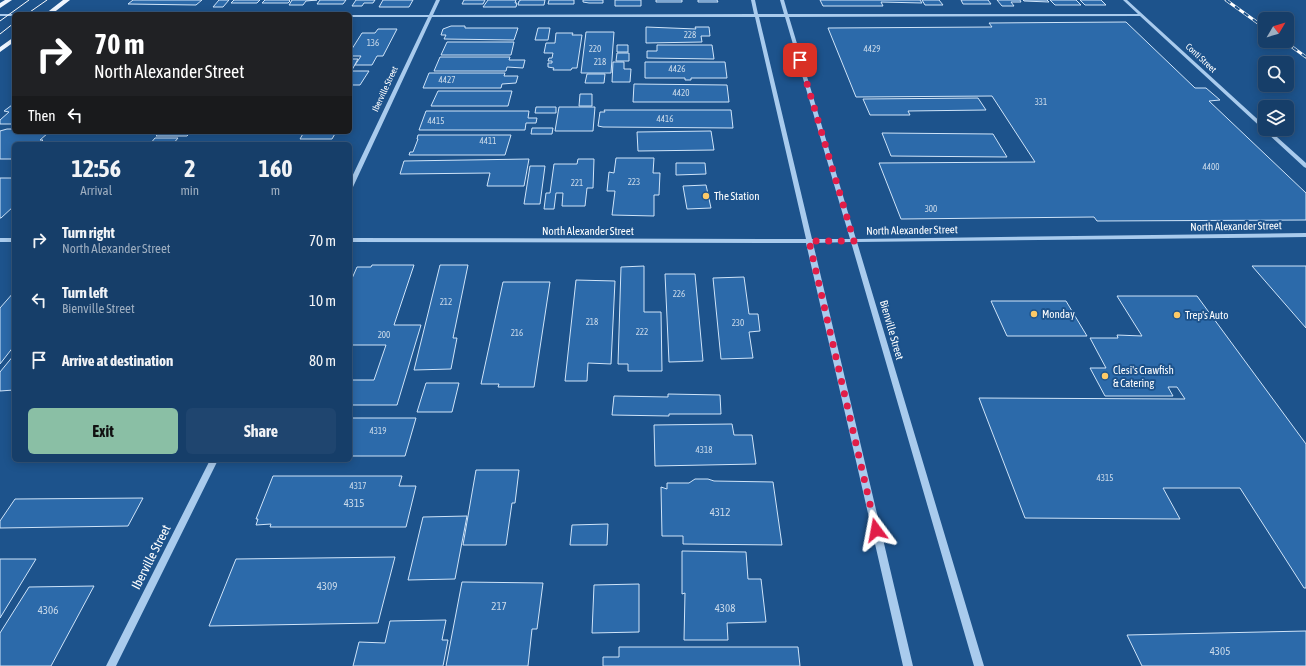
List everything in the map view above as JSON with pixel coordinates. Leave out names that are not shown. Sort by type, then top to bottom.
[{"type":"main road","points":[[0,6],[9,0]]},
{"type":"main road","points":[[51,12],[67,0]]},
{"type":"main road","points":[[0,50],[12,41]]},
{"type":"street","name":"Iberville Street","points":[[352,183],[438,0]]},
{"type":"street","points":[[753,0],[908,666]]},
{"type":"street","name":"Bienville Street","points":[[782,0],[979,666]]},
{"type":"street","name":"Conti Street","points":[[1125,0],[1258,123]]},
{"type":"street","points":[[0,15],[12,15]]},
{"type":"street","points":[[352,16],[1140,15]]},
{"type":"street","name":"Conti Street","points":[[1273,136],[1306,166]]},
{"type":"street","name":"North Alexander Street","points":[[352,240],[854,241],[1306,235]]},
{"type":"street","points":[[0,240],[12,240]]},
{"type":"street","name":"Iberville Street","points":[[111,666],[213,462]]},
{"type":"building","points":[[133,0],[202,0],[196,5],[128,4]]},
{"type":"building","points":[[219,0],[229,0],[223,7],[213,7]]},
{"type":"building","points":[[234,0],[260,0],[257,3],[231,3]]},
{"type":"building","points":[[265,0],[290,1],[288,3],[262,3]]},
{"type":"building","points":[[292,0],[317,0],[306,1],[303,5],[289,5]]},
{"type":"building","points":[[320,0],[346,0],[343,4],[317,4]]},
{"type":"building","points":[[356,0],[375,0],[373,3],[364,3],[362,6],[352,6]]},
{"type":"building","points":[[383,0],[413,0],[409,7],[379,7]]},
{"type":"building","points":[[464,0],[485,0],[483,4],[462,4]]},
{"type":"building","points":[[488,0],[516,0],[515,3],[517,3],[516,7],[483,7]]},
{"type":"building","points":[[545,0],[544,5],[518,5],[519,1]]},
{"type":"building","points":[[549,0],[574,0],[574,4],[548,4]]},
{"type":"building","points":[[583,0],[603,0],[603,3],[589,3],[583,2]]},
{"type":"building","points":[[615,0],[641,0],[641,6],[615,6]]},
{"type":"building","points":[[656,0],[682,0],[682,2],[656,2]]},
{"type":"building","points":[[698,0],[717,0],[718,2],[698,2]]},
{"type":"building","points":[[820,0],[920,0],[922,3],[881,2],[883,6],[823,6]]},
{"type":"building","points":[[922,0],[939,0],[943,5],[925,5]]},
{"type":"building","points":[[961,0],[988,0],[991,4],[963,4]]},
{"type":"building","points":[[997,0],[1020,0],[1021,2],[1011,2],[1014,6],[1002,6]]},
{"type":"building","points":[[1023,0],[1047,0],[1049,2],[1024,1]]},
{"type":"building","points":[[1050,0],[1076,0],[1081,5],[1055,5]]},
{"type":"building","points":[[1080,0],[1101,0],[1106,5],[1085,5]]},
{"type":"building","points":[[1126,22],[1195,88],[1206,88],[1220,100],[1209,101],[1306,193],[1306,220],[1097,221],[1094,217],[901,219],[879,163],[1035,162],[992,96],[856,97],[828,28],[992,27],[989,23]]},
{"type":"building","points":[[451,26],[465,26],[465,28],[518,28],[514,40],[444,39],[446,35],[441,35],[443,29]]},
{"type":"building","points":[[646,27],[696,29],[695,27],[709,27],[710,36],[701,36],[702,42],[646,43]]},
{"type":"building","points":[[538,28],[550,28],[548,40],[535,40]]},
{"type":"building","points":[[378,29],[397,29],[383,56],[377,56],[372,65],[355,65],[361,56],[352,56],[352,49],[362,33],[375,33]]},
{"type":"building","points":[[586,32],[614,32],[611,73],[581,73]]},
{"type":"building","points":[[556,33],[573,33],[572,35],[582,35],[577,68],[572,68],[571,70],[553,70],[554,68],[548,67],[548,63],[552,63],[552,61],[548,61],[549,58],[552,58],[553,53],[544,53],[546,43],[555,43]]},
{"type":"building","points":[[447,42],[514,42],[511,55],[441,55]]},
{"type":"building","points":[[617,45],[628,45],[628,52],[617,52]]},
{"type":"building","points":[[657,45],[712,45],[714,59],[647,58],[647,51],[657,51]]},
{"type":"building","points":[[617,53],[629,53],[629,61],[616,61]]},
{"type":"building","points":[[440,57],[510,57],[509,60],[525,60],[523,68],[507,67],[506,71],[434,71]]},
{"type":"building","points":[[352,59],[358,59],[352,70]]},
{"type":"building","points":[[613,62],[624,62],[624,69],[631,69],[630,82],[612,82]]},
{"type":"building","points":[[645,62],[725,62],[727,78],[691,78],[691,80],[685,80],[685,78],[645,78]]},
{"type":"building","points":[[352,71],[369,71],[360,85],[352,85]]},
{"type":"building","points":[[429,73],[505,73],[504,76],[518,76],[516,83],[502,84],[501,88],[423,88]]},
{"type":"building","points":[[587,74],[605,74],[604,83],[585,83]]},
{"type":"building","points":[[634,84],[727,85],[729,102],[633,102]]},
{"type":"building","points":[[438,91],[512,91],[508,106],[431,106]]},
{"type":"building","points":[[580,94],[592,94],[592,106],[579,106]]},
{"type":"building","points":[[978,98],[986,110],[908,111],[910,115],[870,115],[863,99]]},
{"type":"building","points":[[12,105],[12,124],[0,124],[0,120],[9,112],[4,111]]},
{"type":"building","points":[[536,107],[556,107],[556,113],[535,113]]},
{"type":"building","points":[[559,107],[595,107],[593,131],[555,131]]},
{"type":"building","points":[[604,110],[731,110],[733,128],[598,126],[600,112],[605,112]]},
{"type":"building","points":[[426,111],[529,111],[528,118],[537,118],[536,123],[526,123],[525,130],[419,130]]},
{"type":"building","points":[[532,128],[553,128],[552,134],[531,134]]},
{"type":"building","points":[[12,129],[12,134],[47,134],[40,140],[43,140],[41,142],[12,142],[12,159],[0,159],[0,131]]},
{"type":"building","points":[[711,131],[714,150],[638,151],[637,132]]},
{"type":"building","points":[[882,133],[993,134],[1007,157],[891,156]]},
{"type":"building","points":[[158,134],[189,134],[187,136],[156,136]]},
{"type":"building","points":[[303,134],[335,134],[332,139],[300,139]]},
{"type":"building","points":[[418,135],[511,135],[505,155],[409,155],[410,152],[413,152]]},
{"type":"building","points":[[155,138],[178,138],[175,142],[152,142]]},
{"type":"building","points":[[616,158],[654,158],[653,173],[660,173],[659,195],[654,195],[654,216],[612,215],[615,191],[607,191],[609,172],[614,173]]},
{"type":"building","points":[[529,159],[524,186],[487,186],[490,173],[400,174],[404,161]]},
{"type":"building","points":[[578,159],[594,159],[593,188],[587,188],[585,206],[562,206],[563,193],[556,193],[554,209],[544,209],[546,193],[550,193],[554,164],[577,164]]},
{"type":"building","points":[[676,163],[705,163],[706,174],[676,175]]},
{"type":"building","points":[[530,166],[545,166],[540,204],[524,204]]},
{"type":"building","points":[[0,178],[12,178],[12,208],[0,218]]},
{"type":"building","points":[[706,185],[711,208],[687,209],[683,186]]},
{"type":"building","points":[[372,265],[414,265],[394,325],[421,325],[397,405],[352,405],[352,380],[374,380],[386,345],[352,345],[352,278],[357,267],[371,267]]},
{"type":"building","points":[[440,265],[468,265],[453,338],[457,338],[451,369],[414,370]]},
{"type":"building","points":[[644,266],[644,312],[661,312],[662,371],[628,371],[628,364],[618,364],[621,267]]},
{"type":"building","points":[[1252,266],[1306,266],[1306,328]]},
{"type":"building","points":[[665,274],[695,274],[703,361],[669,362]]},
{"type":"building","points":[[744,277],[749,314],[758,314],[760,331],[749,332],[753,358],[721,359],[713,278]]},
{"type":"building","points":[[576,280],[615,281],[611,364],[588,363],[587,381],[565,381]]},
{"type":"building","points":[[503,282],[550,282],[534,387],[498,387],[499,384],[481,384]]},
{"type":"building","points":[[12,294],[12,349],[0,364],[0,308]]},
{"type":"building","points":[[1117,296],[1197,296],[1306,444],[1306,588],[1304,588],[1240,488],[1163,488],[1180,519],[1025,518],[979,398],[1185,399],[1177,387],[1168,387],[1173,396],[1105,396],[1090,368],[1106,368],[1090,338],[1118,338],[1117,335],[1142,336]]},
{"type":"building","points":[[991,301],[1066,301],[1087,336],[1007,336]]},
{"type":"building","points":[[12,357],[12,390],[0,391],[0,372]]},
{"type":"building","points":[[426,383],[459,383],[452,412],[417,412]]},
{"type":"building","points":[[668,394],[720,395],[721,414],[669,414],[669,416],[612,415],[614,396],[668,397]]},
{"type":"building","points":[[352,418],[416,418],[405,456],[352,456]]},
{"type":"building","points":[[732,424],[734,435],[752,435],[756,464],[655,466],[654,425]]},
{"type":"building","points":[[476,470],[519,470],[515,503],[512,503],[506,545],[463,545]]},
{"type":"building","points":[[273,476],[402,476],[399,486],[416,486],[406,527],[270,527],[271,524],[256,525],[258,519],[256,519]]},
{"type":"building","points":[[695,479],[708,479],[714,481],[773,482],[782,545],[683,544],[683,536],[662,536],[661,487],[667,489],[667,483],[689,483]]},
{"type":"building","points":[[143,498],[128,526],[0,528],[0,521],[15,499]]},
{"type":"building","points":[[467,516],[455,579],[408,580],[423,517]]},
{"type":"building","points":[[608,524],[607,545],[570,545],[572,525]]},
{"type":"building","points":[[682,551],[746,552],[748,579],[761,579],[766,622],[727,623],[728,640],[684,640],[685,593],[682,594]]},
{"type":"building","points":[[395,557],[378,623],[209,626],[236,559]]},
{"type":"building","points":[[0,559],[36,559],[0,618]]},
{"type":"building","points":[[462,582],[543,583],[537,629],[532,629],[528,666],[446,666]]},
{"type":"building","points":[[639,584],[639,632],[592,633],[594,585]]},
{"type":"building","points":[[94,586],[51,666],[0,666],[0,633],[29,587]]},
{"type":"building","points":[[446,620],[442,640],[448,640],[443,666],[353,666],[359,642],[385,643],[390,621]]},
{"type":"building","points":[[1306,631],[1306,666],[1142,666],[1127,635]]},
{"type":"building","points":[[619,647],[798,647],[800,666],[603,666],[603,657],[619,657]]},
{"type":"tram line","points":[[12,12],[29,0]]},
{"type":"tram line","points":[[30,12],[47,0]]},
{"type":"tram line","points":[[0,21],[12,12]]},
{"type":"tram line","points":[[0,34],[12,25]]},
{"type":"railway","points":[[1226,0],[1258,23]]},
{"type":"railway","points":[[1294,48],[1306,57]]},
{"type":"place","name":"The Station","points":[[706,196]]},
{"type":"place","name":"Monday","points":[[1034,314]]},
{"type":"place","name":"Trep's Auto","points":[[1177,315]]},
{"type":"place","name":"Clesi's Crawfish & Catering","points":[[1105,376]]},
{"type":"route","points":[[800,60],[854,241],[809,241],[876,530]]}]
